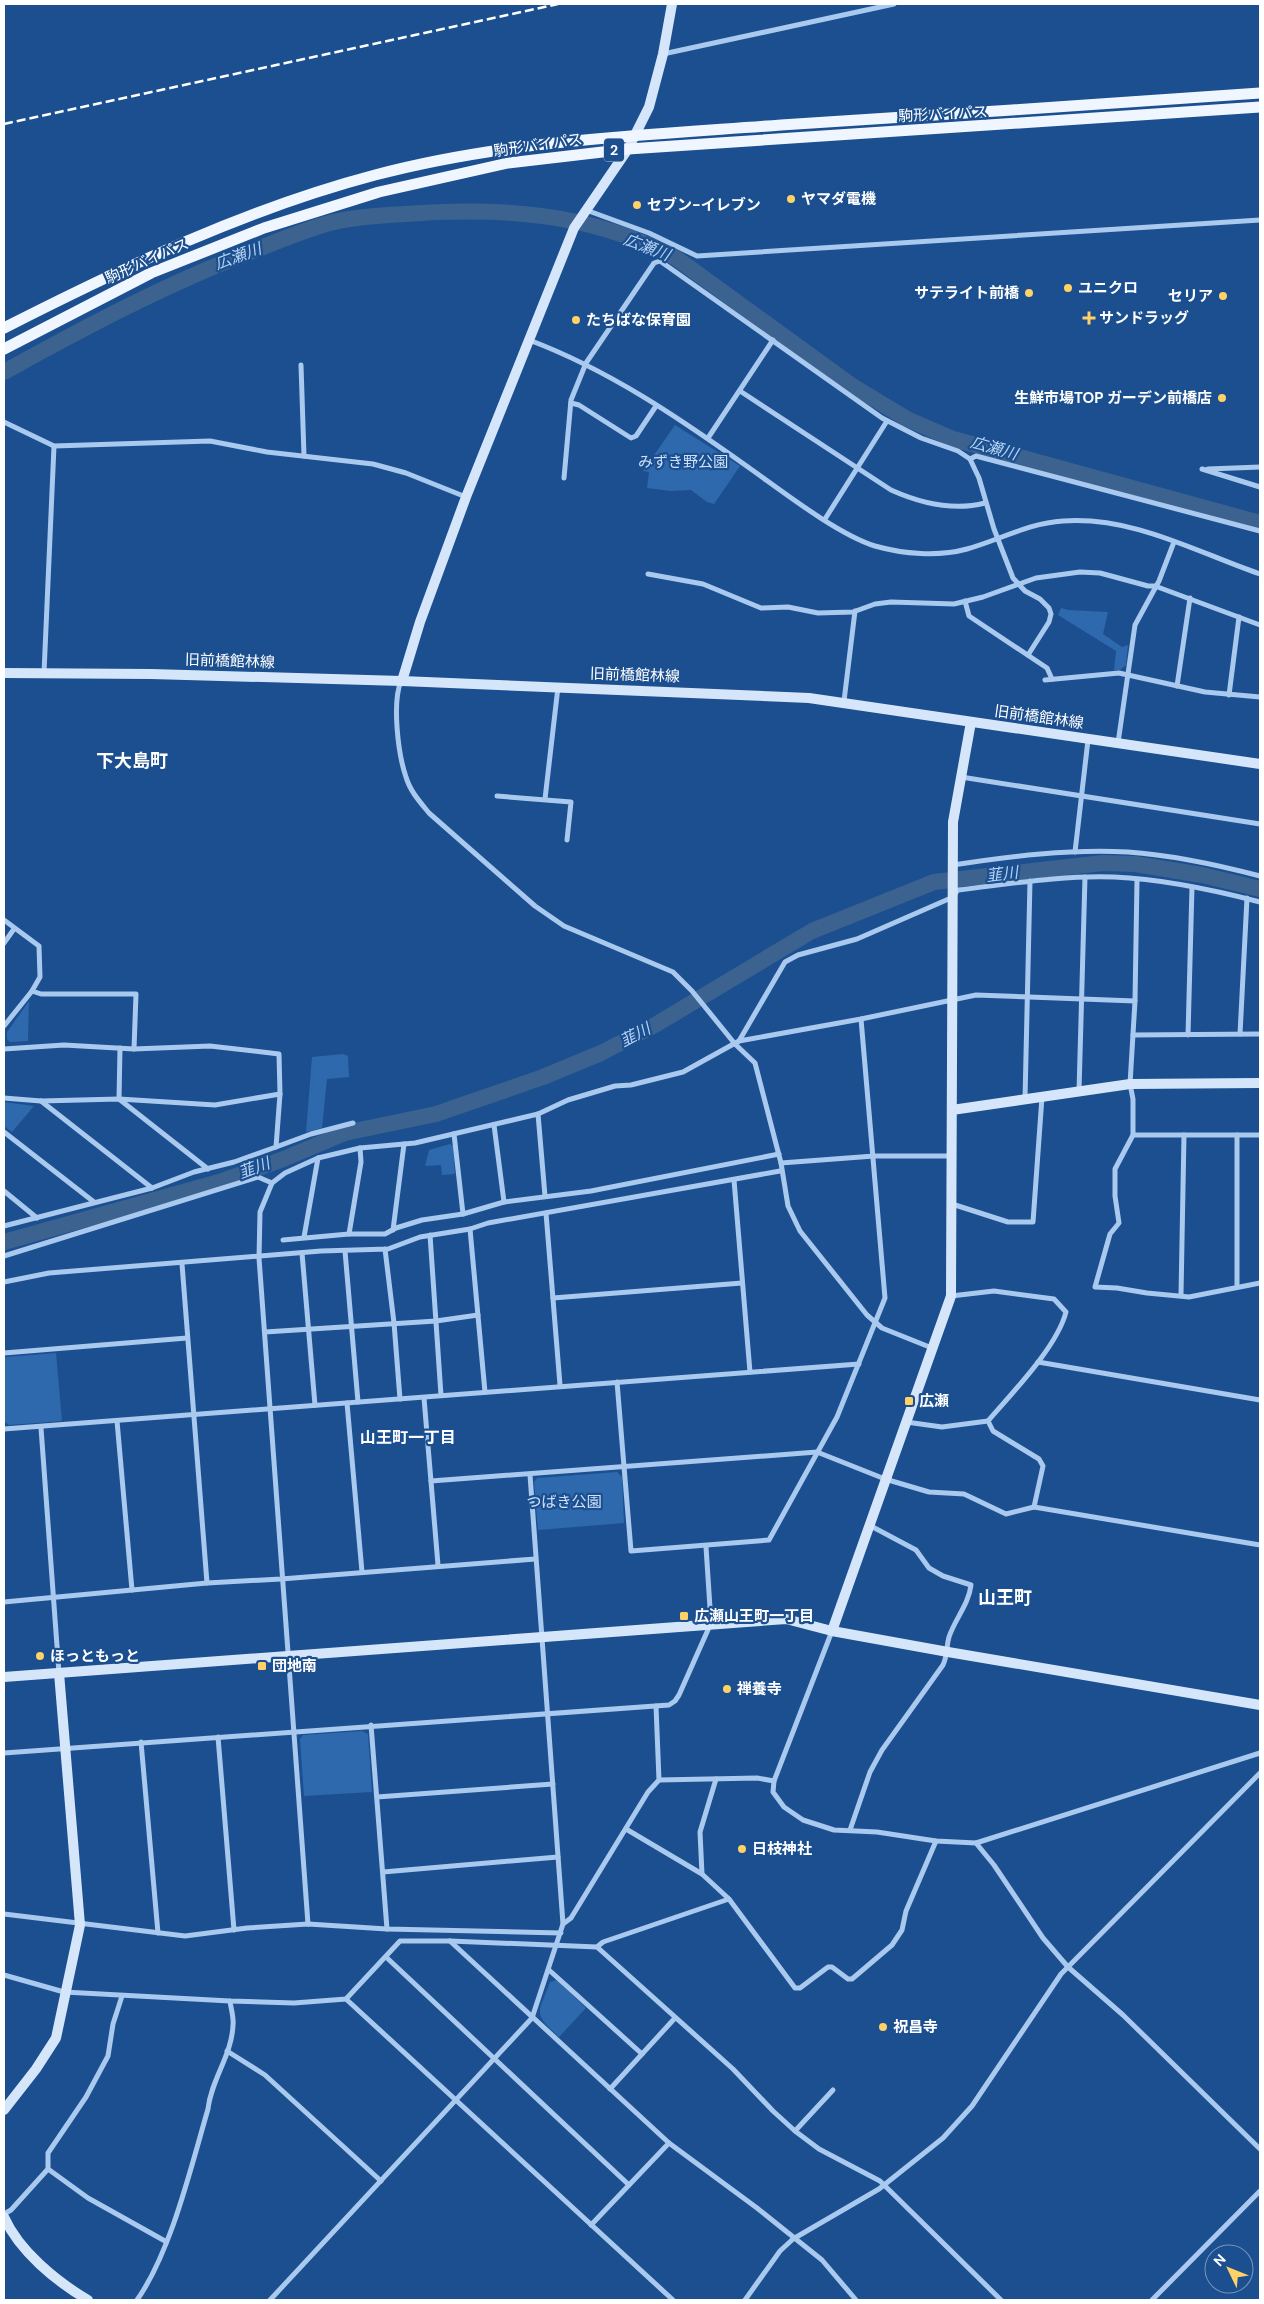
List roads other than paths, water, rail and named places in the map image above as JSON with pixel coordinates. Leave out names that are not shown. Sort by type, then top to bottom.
[{"type":"main road","name":"駒形バイパス","points":[[4,328],[146,261],[257,213],[375,175],[442,160],[633,136],[1260,93]]},
{"type":"main road","name":"駒形バイパス","points":[[4,349],[151,273],[264,228],[378,192],[508,163],[628,149],[1260,107]]},
{"type":"main road","points":[[974,120],[996,119],[1019,124]]},
{"type":"street","points":[[672,4],[663,54],[648,108],[628,149],[574,228],[466,497],[420,622],[397,693],[402,757],[406,777],[415,796],[428,813],[534,906],[564,926],[673,972],[692,990],[755,1063],[779,1154],[780,1171],[788,1206],[800,1231],[867,1315],[882,1328],[932,1348]]},
{"type":"street","points":[[663,54],[894,4]]},
{"type":"street","points":[[584,212],[660,238],[697,256],[1260,220]]},
{"type":"street","points":[[564,478],[571,403],[586,363],[656,261],[682,275],[887,421],[921,438],[958,451],[970,459],[979,478],[985,503],[1013,578],[1018,584],[1045,604],[1051,614],[1028,655]]},
{"type":"street","points":[[529,339],[586,363],[708,438],[826,519],[854,536],[874,545],[906,552],[942,553],[966,549],[1043,524],[1086,520],[1127,526],[1260,574]]},
{"type":"street","points":[[708,438],[773,340]]},
{"type":"street","points":[[301,365],[304,456]]},
{"type":"street","points":[[740,391],[891,490],[915,500],[948,505],[985,503]]},
{"type":"street","points":[[571,403],[579,405],[631,438],[636,436],[656,406]]},
{"type":"street","points":[[826,519],[887,421]]},
{"type":"street","points":[[4,422],[54,446],[210,441],[267,452],[373,464],[406,473],[466,497]]},
{"type":"street","points":[[44,673],[54,446]]},
{"type":"street","points":[[970,459],[976,456],[1034,470],[1260,531]]},
{"type":"street","points":[[1260,467],[1202,469],[1260,487]]},
{"type":"street","points":[[1118,744],[1135,625],[1155,586],[1174,542]]},
{"type":"street","points":[[648,574],[703,584],[761,608],[788,607],[818,613],[855,612],[875,604],[891,602],[932,605],[965,601],[1036,578],[1080,572],[1100,573],[1148,586],[1155,586],[1260,625]]},
{"type":"street","points":[[1177,686],[1190,598]]},
{"type":"street","points":[[965,601],[969,616],[1047,668],[1048,679],[1100,674],[1129,675],[1229,695],[1260,697]]},
{"type":"street","points":[[844,701],[855,612]]},
{"type":"street","points":[[1229,695],[1239,617]]},
{"type":"street","name":"旧前橋館林線","points":[[4,673],[402,681],[799,697],[844,701],[1088,740],[1260,764]]},
{"type":"street","points":[[545,798],[558,687]]},
{"type":"street","points":[[971,722],[953,822],[951,898],[951,1296],[832,1631],[774,1781],[773,1792],[784,1807],[803,1820],[834,1830],[877,1832],[936,1841],[976,1843],[1260,1753]]},
{"type":"street","points":[[1075,852],[1088,740]]},
{"type":"street","points":[[960,776],[1260,824]]},
{"type":"street","points":[[497,796],[545,798],[570,802],[567,840]]},
{"type":"street","points":[[952,867],[1007,856],[1075,852],[1129,852],[1223,867],[1260,876]]},
{"type":"street","points":[[1079,1091],[1085,877]]},
{"type":"street","points":[[737,1042],[785,962],[798,955],[857,939],[951,898],[958,890],[1030,881],[1115,877],[1192,887],[1260,902]]},
{"type":"street","points":[[1138,880],[1135,1001],[1130,1084],[1133,1099],[1133,1135],[1115,1169],[1115,1196],[1119,1223],[1110,1234],[1095,1287],[1189,1297],[1237,1286],[1260,1283]]},
{"type":"street","points":[[1025,1099],[1030,881]]},
{"type":"street","points":[[1188,1035],[1192,887]]},
{"type":"street","points":[[1240,1034],[1247,898]]},
{"type":"street","points":[[4,920],[39,946],[40,978],[4,1026]]},
{"type":"street","points":[[4,943],[14,929]]},
{"type":"street","points":[[32,991],[41,994],[136,994],[134,1049]]},
{"type":"street","points":[[308,1924],[295,1731],[281,1579],[259,1258],[260,1212],[272,1183],[285,1173],[318,1158],[360,1148],[404,1144],[494,1125],[538,1114],[568,1100],[606,1089],[683,1072],[737,1042],[976,995],[1135,1001]]},
{"type":"street","points":[[617,1382],[631,1551],[706,1547],[769,1540],[837,1417],[885,1298],[861,1019]]},
{"type":"street","points":[[1133,1035],[1260,1034]]},
{"type":"street","points":[[4,1049],[64,1045],[134,1049],[210,1046],[279,1054],[280,1094],[276,1147]]},
{"type":"street","points":[[119,1099],[120,1048]]},
{"type":"street","points":[[952,1110],[1130,1084],[1260,1083]]},
{"type":"street","points":[[4,1098],[41,1101],[119,1099],[215,1105],[280,1094]]},
{"type":"street","points":[[952,1204],[1008,1222],[1033,1222],[1042,1096]]},
{"type":"street","points":[[119,1099],[208,1169]]},
{"type":"street","points":[[41,1101],[152,1188]]},
{"type":"street","points":[[538,1114],[545,1196]]},
{"type":"street","points":[[4,1226],[152,1188],[311,1134],[353,1123]]},
{"type":"street","points":[[494,1125],[504,1202]]},
{"type":"street","points":[[4,1132],[94,1202]]},
{"type":"street","points":[[454,1134],[463,1214]]},
{"type":"street","points":[[1133,1135],[1260,1135]]},
{"type":"street","points":[[1181,1295],[1184,1135]]},
{"type":"street","points":[[1237,1135],[1237,1286]]},
{"type":"street","points":[[393,1230],[404,1144]]},
{"type":"street","points":[[349,1234],[361,1162],[360,1148]]},
{"type":"street","points":[[283,1240],[349,1234],[385,1234],[422,1220],[463,1214],[504,1202],[591,1191],[779,1154]]},
{"type":"street","points":[[781,1163],[874,1156],[952,1156]]},
{"type":"street","points":[[304,1237],[318,1158]]},
{"type":"street","points":[[4,1282],[49,1273],[259,1258],[302,1253],[385,1249],[430,1235],[470,1229],[488,1223],[780,1171]]},
{"type":"street","points":[[4,1256],[258,1177],[272,1183]]},
{"type":"street","points":[[734,1180],[750,1372]]},
{"type":"street","points":[[4,1191],[37,1218]]},
{"type":"street","points":[[546,1213],[560,1385]]},
{"type":"street","points":[[470,1229],[485,1392]]},
{"type":"street","points":[[430,1235],[441,1395]]},
{"type":"street","points":[[385,1249],[394,1323],[400,1399]]},
{"type":"street","points":[[345,1250],[358,1402]]},
{"type":"street","points":[[302,1253],[315,1405]]},
{"type":"street","points":[[182,1264],[207,1583]]},
{"type":"street","points":[[553,1298],[742,1283]]},
{"type":"street","points":[[906,1422],[942,1427],[988,1422],[1038,1362],[1063,1323],[1066,1312],[1054,1299],[994,1291],[951,1296]]},
{"type":"street","points":[[265,1332],[436,1320],[478,1315]]},
{"type":"street","points":[[4,1353],[187,1338]]},
{"type":"street","points":[[1038,1362],[1260,1400]]},
{"type":"street","points":[[4,1429],[41,1428],[270,1408],[424,1398],[560,1385],[859,1364]]},
{"type":"street","points":[[424,1398],[438,1566]]},
{"type":"street","points":[[347,1403],[362,1572]]},
{"type":"street","points":[[117,1421],[132,1590]]},
{"type":"street","points":[[988,1422],[993,1431],[1039,1459],[1042,1466],[1034,1506]]},
{"type":"street","points":[[4,2110],[36,2069],[56,2038],[64,1992],[80,1924],[41,1428]]},
{"type":"street","points":[[431,1481],[625,1468],[817,1452],[885,1479],[929,1492],[964,1494],[1006,1514],[1034,1506],[1260,1545]]},
{"type":"street","points":[[270,2300],[532,2018],[557,1946],[563,1924],[530,1475]]},
{"type":"street","points":[[850,1830],[870,1772],[882,1750],[942,1665],[948,1652],[949,1638],[970,1593],[971,1584],[943,1576],[929,1568],[916,1550],[869,1524]]},
{"type":"street","points":[[4,1753],[547,1712],[669,1705],[675,1701],[711,1623],[706,1547]]},
{"type":"street","points":[[4,1602],[207,1583],[535,1559]]},
{"type":"street","points":[[4,1677],[711,1623],[786,1619],[832,1631],[1260,1705]]},
{"type":"street","points":[[563,1924],[571,1918],[648,1792],[659,1780],[656,1706]]},
{"type":"street","points":[[371,1725],[387,1929]]},
{"type":"street","points":[[218,1737],[234,1930]]},
{"type":"street","points":[[141,1742],[158,1933]]},
{"type":"street","points":[[745,2300],[780,2251],[793,2239],[884,2185],[943,2138],[972,2106],[1068,1967],[1260,1773]]},
{"type":"street","points":[[659,1780],[757,1778],[774,1781]]},
{"type":"street","points":[[702,1874],[700,1832],[716,1779]]},
{"type":"street","points":[[377,1797],[552,1784]]},
{"type":"street","points":[[626,1829],[702,1874],[729,1899],[795,1988],[800,1988],[828,1967],[832,1967],[848,1979],[852,1979],[892,1945],[902,1930],[906,1911],[936,1841]]},
{"type":"street","points":[[976,1843],[994,1865],[1043,1938],[1068,1967],[1123,2015],[1260,2149]]},
{"type":"street","points":[[383,1872],[558,1857]]},
{"type":"street","points":[[597,1947],[603,1942],[729,1899]]},
{"type":"street","points":[[4,1914],[186,1936],[308,1924],[387,1929],[561,1933]]},
{"type":"street","points":[[4,1975],[64,1992],[294,2003],[346,1999],[400,1941],[450,1941],[597,1947],[733,2069],[773,2111],[795,2130],[819,2149],[884,2185],[1001,2300]]},
{"type":"street","points":[[450,1941],[668,2142],[757,2208],[793,2239],[822,2260],[856,2300]]},
{"type":"street","points":[[386,1956],[493,2060],[628,2185]]},
{"type":"street","points":[[549,1970],[642,2054]]},
{"type":"street","points":[[88,2300],[51,2273],[28,2250],[9,2230],[4,2216],[48,2169],[48,2153],[86,2097],[108,2056],[113,2024],[122,1996]]},
{"type":"street","points":[[346,1999],[673,2300]]},
{"type":"street","points":[[137,2300],[152,2277],[192,2163],[208,2109],[209,2096],[227,2051],[233,2025],[230,2001]]},
{"type":"street","points":[[610,2089],[675,2018]]},
{"type":"street","points":[[227,2051],[265,2075],[380,2181]]},
{"type":"street","points":[[795,2130],[832,2090]]},
{"type":"street","points":[[592,2225],[668,2142]]},
{"type":"street","points":[[48,2169],[88,2198],[165,2241]]},
{"type":"street","points":[[1152,2300],[1260,2191]]},
{"type":"waterway","name":"広瀬川","points":[[4,372],[161,290],[225,262],[326,224],[365,217],[439,212],[474,211],[543,216],[611,231],[644,243],[676,258],[851,385],[907,419],[953,439],[1260,523]]},
{"type":"waterway","name":"韮川","points":[[4,1242],[219,1182],[281,1160],[345,1133],[436,1114],[543,1077],[601,1053],[655,1025],[812,931],[934,882],[1103,863],[1135,864],[1202,875],[1260,889]]},
{"type":"railway","points":[[4,124],[558,4]]},
{"type":"place","name":"ヤマダ電機","points":[[791,199]]},
{"type":"place","name":"セブン-イレブン","points":[[637,205]]},
{"type":"place","name":"ユニクロ","points":[[1068,288]]},
{"type":"place","name":"サテライト前橋","points":[[1029,293]]},
{"type":"place","name":"セリア","points":[[1223,296]]},
{"type":"place","name":"サンドラッグ","points":[[1089,318]]},
{"type":"place","name":"たちばな保育園","points":[[576,320]]},
{"type":"place","name":"生鮮市場TOP ガーデン前橋店","points":[[1222,398]]},
{"type":"place","name":"広瀬","points":[[909,1401]]},
{"type":"place","name":"広瀬山王町一丁目","points":[[684,1616]]},
{"type":"place","name":"ほっともっと","points":[[40,1656]]},
{"type":"place","name":"団地南","points":[[262,1666]]},
{"type":"place","name":"禅養寺","points":[[727,1689]]},
{"type":"place","name":"日枝神社","points":[[742,1849]]},
{"type":"place","name":"祝昌寺","points":[[883,2027]]},
{"type":"district","name":"下大島町","points":[[132,761]]},
{"type":"district","name":"山王町一丁目","points":[[408,1437]]},
{"type":"district","name":"山王町","points":[[1005,1598]]},
{"type":"park label","name":"みずき野公園","points":[[683,462]]},
{"type":"park label","name":"つばき公園","points":[[564,1502]]}]
